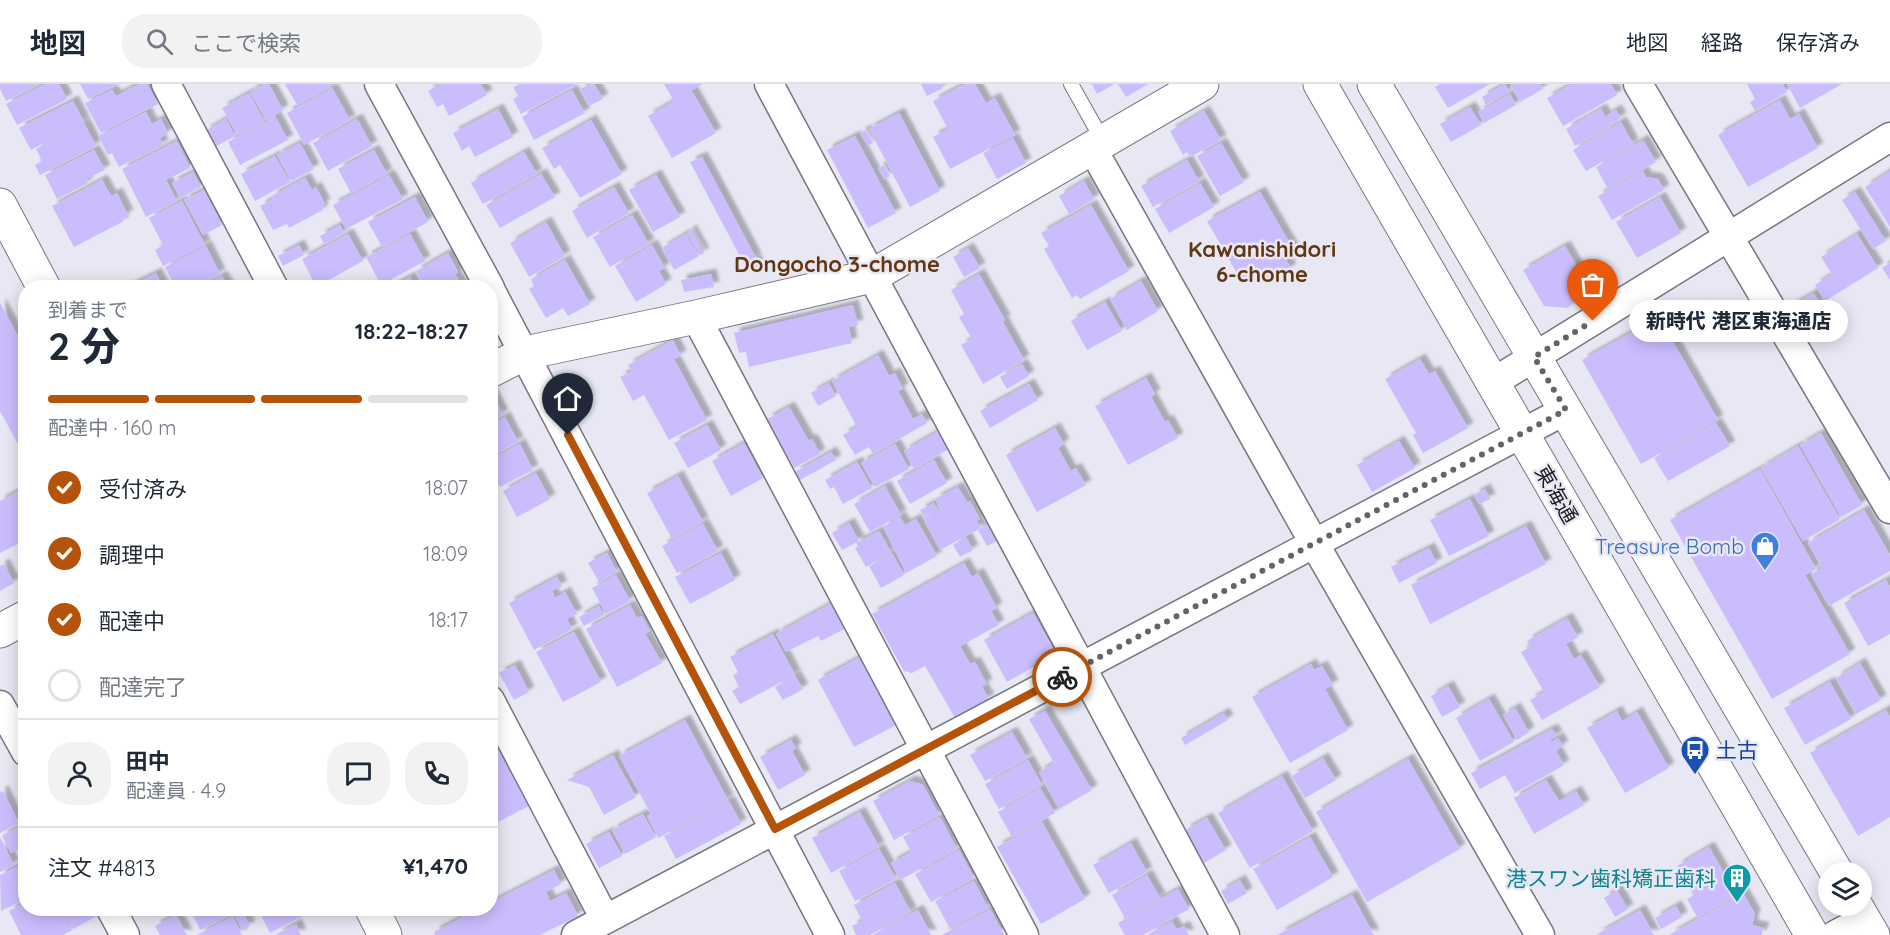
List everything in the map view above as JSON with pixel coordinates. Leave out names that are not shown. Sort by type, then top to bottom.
[{"type":"main road","points":[[498,367],[525,353],[872,276],[1202,84]]},
{"type":"main road","name":"東海通","points":[[1320,84],[1812,935]]},
{"type":"main road","points":[[1374,84],[1831,862]]},
{"type":"main road","points":[[0,206],[40,280]]},
{"type":"main road","points":[[0,631],[18,621]]},
{"type":"main road","points":[[376,916],[385,935]]},
{"type":"street","points":[[166,84],[270,280]]},
{"type":"street","points":[[379,84],[485,280]]},
{"type":"street","points":[[769,84],[1225,935]]},
{"type":"street","points":[[1638,84],[1890,509]]},
{"type":"street","points":[[1492,383],[1890,137]]},
{"type":"street","points":[[1098,145],[1314,543],[1540,935]]},
{"type":"street","points":[[498,304],[830,935]]},
{"type":"street","points":[[696,316],[1024,935]]},
{"type":"street","points":[[576,935],[1566,410]]},
{"type":"street","points":[[0,705],[18,738]]},
{"type":"street","points":[[498,715],[605,919]]},
{"type":"street","points":[[115,916],[125,935]]},
{"type":"street","points":[[1835,935],[1864,920]]},
{"type":"lane","points":[[1071,84],[1098,145]]},
{"type":"building","points":[[0,84],[40,84],[6,101]]},
{"type":"building","points":[[45,84],[59,84],[67,99],[17,125],[6,104]]},
{"type":"building","points":[[80,84],[118,84],[88,99]]},
{"type":"building","points":[[147,84],[158,104],[148,109],[136,86]]},
{"type":"building","points":[[269,84],[283,110],[266,120],[250,92]]},
{"type":"building","points":[[285,84],[328,84],[330,87],[297,105]]},
{"type":"building","points":[[441,84],[481,84],[487,95],[449,116],[443,104],[437,107],[428,91]]},
{"type":"building","points":[[520,84],[577,84],[521,114],[513,99],[518,96],[513,87]]},
{"type":"building","points":[[594,84],[603,99],[589,106],[580,89]]},
{"type":"building","points":[[664,84],[702,84],[682,96],[692,91],[716,133],[672,158],[648,116],[674,101]]},
{"type":"building","points":[[921,84],[941,84],[943,88],[927,96]]},
{"type":"building","points":[[965,84],[975,84],[986,103],[995,98],[1015,135],[950,169],[933,137],[948,129],[933,101]]},
{"type":"building","points":[[1092,84],[1114,84],[1097,94]]},
{"type":"building","points":[[1118,84],[1148,84],[1126,97]]},
{"type":"building","points":[[1440,84],[1490,84],[1448,108],[1435,87]]},
{"type":"building","points":[[1505,84],[1509,92],[1486,105],[1482,97]]},
{"type":"building","points":[[1540,84],[1543,89],[1520,102],[1510,85]]},
{"type":"building","points":[[1572,84],[1611,84],[1617,95],[1563,126],[1547,98]]},
{"type":"building","points":[[1747,84],[1783,84],[1787,92],[1755,111],[1750,102],[1755,99]]},
{"type":"building","points":[[1787,84],[1842,84],[1800,108]]},
{"type":"building","points":[[135,86],[147,109],[101,133],[85,103],[112,90],[116,96]]},
{"type":"building","points":[[332,88],[350,120],[304,145],[287,113]]},
{"type":"building","points":[[572,90],[585,113],[534,140],[522,117]]},
{"type":"building","points":[[249,93],[264,121],[237,135],[222,108]]},
{"type":"building","points":[[1510,94],[1516,105],[1484,123],[1478,112]]},
{"type":"building","points":[[1780,100],[1790,119],[1799,114],[1818,148],[1748,187],[1718,135]]},
{"type":"building","points":[[73,101],[84,122],[31,150],[19,128]]},
{"type":"building","points":[[1470,107],[1481,125],[1451,142],[1440,124]]},
{"type":"building","points":[[498,109],[513,137],[475,157],[469,146],[462,151],[453,133]]},
{"type":"building","points":[[1601,109],[1611,126],[1575,146],[1566,129]]},
{"type":"building","points":[[1616,110],[1621,118],[1611,124],[1606,116]]},
{"type":"building","points":[[1204,111],[1221,140],[1190,157],[1187,152],[1183,155],[1170,131]]},
{"type":"building","points":[[146,112],[152,124],[161,119],[168,133],[160,138],[163,145],[119,167],[112,153],[108,155],[98,136]]},
{"type":"building","points":[[899,113],[940,191],[910,207],[869,129]]},
{"type":"building","points":[[275,116],[288,140],[240,165],[228,142]]},
{"type":"building","points":[[226,119],[235,136],[215,147],[205,131]]},
{"type":"building","points":[[357,119],[372,146],[328,171],[313,143]]},
{"type":"building","points":[[591,120],[622,174],[580,198],[560,165],[554,169],[542,148]]},
{"type":"building","points":[[1621,122],[1633,144],[1586,171],[1573,150]]},
{"type":"building","points":[[84,123],[96,146],[40,175],[35,165],[42,161],[36,149]]},
{"type":"building","points":[[866,130],[873,143],[868,146],[860,133]]},
{"type":"building","points":[[855,136],[896,213],[868,228],[827,150]]},
{"type":"building","points":[[1013,138],[1026,163],[997,179],[983,153]]},
{"type":"building","points":[[1643,140],[1656,162],[1608,189],[1596,167]]},
{"type":"building","points":[[177,141],[190,168],[166,180],[177,201],[146,217],[122,169]]},
{"type":"building","points":[[300,143],[314,169],[291,181],[277,155]]},
{"type":"building","points":[[1221,143],[1244,182],[1220,196],[1197,156]]},
{"type":"building","points":[[94,150],[105,170],[86,179],[88,183],[57,199],[45,175]]},
{"type":"building","points":[[374,150],[387,174],[351,193],[338,169]]},
{"type":"building","points":[[524,152],[537,174],[483,204],[471,183]]},
{"type":"building","points":[[275,156],[290,182],[255,201],[241,174]]},
{"type":"building","points":[[702,157],[756,258],[744,264],[690,162]]},
{"type":"building","points":[[1187,160],[1199,181],[1153,207],[1141,186]]},
{"type":"building","points":[[884,165],[890,176],[884,179],[878,168]]},
{"type":"building","points":[[1643,171],[1646,177],[1658,179],[1664,190],[1612,220],[1598,196]]},
{"type":"building","points":[[1890,171],[1890,227],[1865,187]]},
{"type":"building","points":[[193,172],[201,187],[180,198],[172,183]]},
{"type":"building","points":[[541,174],[555,197],[500,228],[486,205]]},
{"type":"building","points":[[389,175],[403,199],[346,229],[333,205]]},
{"type":"building","points":[[656,175],[680,217],[653,232],[629,190]]},
{"type":"building","points":[[305,178],[312,190],[316,187],[325,204],[321,206],[323,210],[289,228],[287,224],[273,230],[260,206],[273,199],[272,196]]},
{"type":"building","points":[[102,180],[111,196],[117,193],[128,215],[122,218],[124,221],[74,247],[52,206]]},
{"type":"building","points":[[1084,181],[1094,199],[1069,214],[1059,196]]},
{"type":"building","points":[[1200,183],[1214,207],[1169,233],[1155,209]]},
{"type":"building","points":[[614,187],[629,213],[587,238],[572,211]]},
{"type":"building","points":[[204,190],[222,225],[203,235],[184,200]]},
{"type":"building","points":[[1260,192],[1296,254],[1286,260],[1291,269],[1265,283],[1260,274],[1243,284],[1207,221]]},
{"type":"building","points":[[1855,192],[1886,241],[1873,249],[1842,200]]},
{"type":"building","points":[[415,197],[428,222],[382,247],[368,222]]},
{"type":"building","points":[[1660,197],[1681,233],[1637,258],[1616,222]]},
{"type":"building","points":[[182,201],[205,245],[163,266],[155,250],[163,245],[149,218]]},
{"type":"building","points":[[1091,205],[1129,271],[1080,299],[1077,295],[1072,298],[1044,249],[1049,246],[1041,233]]},
{"type":"building","points":[[632,215],[649,244],[610,267],[593,237]]},
{"type":"building","points":[[546,222],[565,256],[529,277],[510,243]]},
{"type":"building","points":[[340,225],[344,233],[324,244],[320,236]]},
{"type":"building","points":[[691,230],[704,253],[700,255],[687,233]]},
{"type":"building","points":[[348,234],[363,261],[329,280],[312,280],[302,259]]},
{"type":"building","points":[[410,234],[425,261],[390,280],[378,280],[366,257]]},
{"type":"building","points":[[686,234],[699,256],[674,270],[662,248]]},
{"type":"building","points":[[1857,234],[1878,268],[1825,301],[1815,285],[1832,274],[1821,257]]},
{"type":"building","points":[[299,245],[304,255],[283,266],[278,256]]},
{"type":"building","points":[[652,245],[665,268],[659,271],[666,284],[636,302],[615,266]]},
{"type":"building","points":[[206,246],[220,274],[208,280],[172,280],[165,267]]},
{"type":"building","points":[[1565,246],[1589,287],[1568,308],[1544,306],[1523,270]]},
{"type":"building","points":[[968,248],[980,268],[964,277],[953,257]]},
{"type":"building","points":[[448,253],[458,272],[455,274],[458,280],[421,280],[416,271]]},
{"type":"building","points":[[755,259],[759,267],[748,272],[745,265]]},
{"type":"building","points":[[565,260],[590,304],[568,316],[563,308],[546,318],[529,289],[534,286],[531,279]]},
{"type":"building","points":[[1890,263],[1890,280],[1882,268]]},
{"type":"building","points":[[156,273],[160,280],[142,280]]},
{"type":"building","points":[[711,274],[714,287],[684,292],[681,280]]},
{"type":"building","points":[[979,274],[1005,320],[997,325],[1003,322],[1024,360],[983,384],[961,345],[972,339],[959,317],[964,314],[951,290]]},
{"type":"building","points":[[1141,281],[1158,311],[1127,330],[1110,299]]},
{"type":"building","points":[[1813,293],[1821,304],[1800,317],[1792,306]]},
{"type":"building","points":[[1105,302],[1122,331],[1087,350],[1071,321]]},
{"type":"building","points":[[0,303],[18,336],[18,444],[0,411]]},
{"type":"building","points":[[853,305],[858,325],[849,327],[852,343],[749,367],[746,352],[739,353],[734,333]]},
{"type":"building","points":[[1659,317],[1718,420],[1641,464],[1582,360]]},
{"type":"building","points":[[673,340],[681,356],[674,359],[707,420],[669,440],[644,395],[633,401],[620,377],[632,371],[628,365]]},
{"type":"building","points":[[878,355],[889,376],[895,373],[903,389],[898,391],[913,419],[922,414],[927,423],[873,454],[869,447],[855,455],[843,435],[857,427],[832,381]]},
{"type":"building","points":[[1420,359],[1429,374],[1435,371],[1468,428],[1423,453],[1413,435],[1416,433],[1385,379]]},
{"type":"building","points":[[1022,364],[1029,376],[1007,389],[1000,377]]},
{"type":"building","points":[[1146,378],[1155,394],[1151,397],[1165,422],[1168,420],[1178,438],[1128,465],[1095,406]]},
{"type":"building","points":[[829,383],[836,396],[818,406],[811,393]]},
{"type":"building","points":[[1029,384],[1038,400],[990,428],[980,411]]},
{"type":"building","points":[[498,405],[503,415],[498,417]]},
{"type":"building","points":[[789,407],[809,441],[812,439],[820,454],[794,468],[767,419]]},
{"type":"building","points":[[505,417],[518,442],[498,453],[498,420]]},
{"type":"building","points":[[1716,423],[1730,446],[1668,481],[1654,458]]},
{"type":"building","points":[[707,425],[721,450],[688,468],[674,443]]},
{"type":"building","points":[[1055,428],[1064,444],[1058,448],[1071,471],[1076,468],[1086,485],[1037,512],[1006,455]]},
{"type":"building","points":[[939,431],[949,449],[914,469],[904,451]]},
{"type":"building","points":[[1821,433],[1862,505],[1841,517],[1800,445]]},
{"type":"building","points":[[1399,441],[1415,468],[1372,492],[1357,465]]},
{"type":"building","points":[[744,443],[763,478],[731,496],[712,461]]},
{"type":"building","points":[[520,444],[533,470],[500,487],[498,456]]},
{"type":"building","points":[[895,444],[909,469],[875,487],[861,463]]},
{"type":"building","points":[[1798,446],[1840,519],[1803,541],[1761,468]]},
{"type":"building","points":[[831,452],[836,460],[800,480],[795,472]]},
{"type":"building","points":[[934,460],[947,483],[910,504],[897,481]]},
{"type":"building","points":[[857,462],[872,488],[843,504],[834,487],[830,489],[825,480]]},
{"type":"building","points":[[1760,469],[1816,569],[1805,575],[1850,654],[1772,699],[1670,520]]},
{"type":"building","points":[[536,473],[550,499],[517,517],[503,491]]},
{"type":"building","points":[[678,476],[703,522],[672,539],[647,493]]},
{"type":"building","points":[[885,486],[901,515],[870,532],[854,504]]},
{"type":"building","points":[[958,487],[967,502],[970,501],[980,519],[977,521],[981,528],[940,550],[923,518],[940,509],[935,499]]},
{"type":"building","points":[[1485,489],[1490,499],[1479,504],[1474,495]]},
{"type":"building","points":[[18,491],[18,544],[0,553],[0,501]]},
{"type":"building","points":[[1470,499],[1489,536],[1449,556],[1430,520]]},
{"type":"building","points":[[934,503],[937,509],[924,517],[920,510]]},
{"type":"building","points":[[1864,510],[1890,555],[1890,571],[1829,606],[1811,574],[1822,568],[1808,543]]},
{"type":"building","points":[[900,517],[905,525],[916,519],[937,556],[906,573],[883,527]]},
{"type":"building","points":[[849,523],[859,541],[842,550],[832,533]]},
{"type":"building","points":[[703,524],[718,551],[677,573],[662,546]]},
{"type":"building","points":[[987,524],[997,541],[987,546],[978,530]]},
{"type":"building","points":[[1526,526],[1546,564],[1430,624],[1411,585]]},
{"type":"building","points":[[879,531],[891,552],[866,567],[855,548],[858,546],[856,543]]},
{"type":"building","points":[[966,537],[973,550],[960,557],[953,545]]},
{"type":"building","points":[[1429,548],[1437,563],[1399,583],[1391,567]]},
{"type":"building","points":[[607,553],[617,572],[599,582],[588,563]]},
{"type":"building","points":[[721,553],[735,580],[690,604],[675,577]]},
{"type":"building","points":[[892,553],[904,575],[881,588],[869,566]]},
{"type":"building","points":[[964,563],[972,577],[978,573],[997,608],[991,611],[999,625],[960,646],[970,664],[975,662],[987,684],[982,687],[989,699],[955,718],[925,666],[912,673],[904,671],[872,614]]},
{"type":"building","points":[[4,564],[14,583],[0,591],[0,566]]},
{"type":"building","points":[[616,575],[630,601],[606,614],[592,588]]},
{"type":"building","points":[[557,577],[562,586],[552,591],[555,598],[565,592],[577,614],[567,619],[572,629],[534,650],[509,603]]},
{"type":"building","points":[[1886,580],[1890,587],[1890,634],[1868,646],[1844,603]]},
{"type":"building","points":[[834,602],[848,627],[821,641],[818,636],[786,652],[776,634]]},
{"type":"building","points":[[630,605],[637,618],[642,616],[650,631],[645,634],[662,663],[617,687],[586,629]]},
{"type":"building","points":[[599,606],[604,615],[584,626],[579,617]]},
{"type":"building","points":[[1033,613],[1056,654],[1007,682],[984,640]]},
{"type":"building","points":[[1567,618],[1578,637],[1566,644],[1574,659],[1581,655],[1600,687],[1542,720],[1530,700],[1544,692],[1521,652],[1530,647],[1527,641]]},
{"type":"building","points":[[574,632],[601,682],[563,702],[536,652]]},
{"type":"building","points":[[773,634],[795,675],[740,704],[732,691],[739,687],[733,675],[738,672],[730,657]]},
{"type":"building","points":[[864,655],[900,723],[854,747],[818,680]]},
{"type":"building","points":[[1860,663],[1881,700],[1856,714],[1836,678]]},
{"type":"building","points":[[1311,664],[1314,670],[1322,666],[1333,685],[1325,689],[1348,730],[1290,763],[1252,697]]},
{"type":"building","points":[[515,665],[529,692],[514,700],[499,673]]},
{"type":"building","points":[[795,676],[803,689],[783,700],[775,687]]},
{"type":"building","points":[[1830,682],[1851,719],[1805,745],[1784,708]]},
{"type":"building","points":[[1448,686],[1460,707],[1442,717],[1431,696]]},
{"type":"building","points":[[1489,699],[1514,742],[1480,761],[1456,718]]},
{"type":"building","points":[[1515,708],[1529,732],[1517,740],[1503,715]]},
{"type":"building","points":[[1886,710],[1890,717],[1890,817],[1858,836],[1810,753]]},
{"type":"building","points":[[1045,711],[1092,790],[1059,809],[1039,772],[1054,763],[1029,719]]},
{"type":"building","points":[[1617,711],[1622,721],[1637,712],[1669,768],[1625,793],[1587,728]]},
{"type":"building","points":[[1224,713],[1228,720],[1185,745],[1181,738]]},
{"type":"building","points":[[685,720],[728,800],[658,838],[647,816],[651,814],[619,756]]},
{"type":"building","points":[[1552,729],[1557,736],[1550,740],[1551,742],[1558,738],[1563,746],[1556,751],[1564,765],[1515,793],[1505,775],[1480,789],[1471,773]]},
{"type":"building","points":[[1012,732],[1027,758],[985,781],[970,755]]},
{"type":"building","points":[[791,740],[796,748],[792,751],[805,775],[778,790],[760,757]]},
{"type":"building","points":[[498,743],[531,805],[498,822]]},
{"type":"building","points":[[613,755],[636,797],[604,815],[589,787],[567,780]]},
{"type":"building","points":[[1323,758],[1336,780],[1305,798],[1292,776]]},
{"type":"building","points":[[1408,759],[1460,849],[1367,902],[1316,812]]},
{"type":"building","points":[[1028,760],[1042,785],[999,809],[985,784]]},
{"type":"building","points":[[1282,776],[1313,831],[1250,868],[1218,813]]},
{"type":"building","points":[[1546,780],[1559,801],[1576,791],[1584,805],[1534,834],[1514,798]]},
{"type":"building","points":[[910,781],[923,785],[939,815],[894,840],[873,801]]},
{"type":"building","points":[[1040,788],[1055,813],[1012,837],[998,812]]},
{"type":"building","points":[[3,791],[18,824],[0,833],[0,792]]},
{"type":"building","points":[[729,801],[741,824],[676,859],[664,836]]},
{"type":"building","points":[[860,812],[879,847],[831,873],[812,838]]},
{"type":"building","points":[[643,814],[656,837],[625,854],[612,830]]},
{"type":"building","points":[[940,817],[957,849],[900,880],[891,863],[911,852],[903,837]]},
{"type":"building","points":[[1207,818],[1226,850],[1204,863],[1185,830]]},
{"type":"building","points":[[1042,822],[1085,899],[1041,924],[997,847]]},
{"type":"building","points":[[18,827],[18,850],[11,853],[2,836]]},
{"type":"building","points":[[609,832],[622,856],[599,868],[586,844]]},
{"type":"building","points":[[0,837],[14,865],[0,872]]},
{"type":"building","points":[[1310,837],[1333,877],[1277,910],[1253,869]]},
{"type":"building","points":[[1131,843],[1147,872],[1109,893],[1093,865]]},
{"type":"building","points":[[1709,847],[1725,875],[1693,894],[1677,866]]},
{"type":"building","points":[[879,849],[896,879],[855,901],[839,871]]},
{"type":"building","points":[[959,850],[974,878],[931,902],[915,874]]},
{"type":"building","points":[[18,866],[18,903],[1,911],[0,875]]},
{"type":"building","points":[[554,870],[561,884],[546,892],[550,901],[566,893],[578,916],[540,935],[435,935],[434,932],[465,916],[498,916],[498,899]]},
{"type":"building","points":[[1147,875],[1160,898],[1125,918],[1112,895]]},
{"type":"building","points":[[1725,877],[1736,895],[1697,917],[1687,899]]},
{"type":"building","points":[[1240,880],[1247,893],[1228,904],[1221,891]]},
{"type":"building","points":[[974,881],[988,908],[950,929],[935,901]]},
{"type":"building","points":[[895,883],[911,912],[870,935],[856,935],[852,926],[862,921],[854,905]]},
{"type":"building","points":[[1178,889],[1189,909],[1143,935],[1125,935],[1118,923]]},
{"type":"building","points":[[1617,890],[1628,909],[1615,917],[1604,898]]},
{"type":"building","name":"港スワン歯科矯正歯科","points":[[1743,893],[1755,914],[1752,925],[1764,928],[1761,935],[1669,935]]},
{"type":"building","points":[[1352,895],[1374,935],[1277,935]]},
{"type":"building","points":[[18,906],[18,916],[65,916],[72,930],[63,935],[21,935],[9,911]]},
{"type":"building","points":[[1676,906],[1682,917],[1661,929],[1655,918]]},
{"type":"building","points":[[990,909],[1004,935],[942,935]]},
{"type":"building","points":[[918,910],[931,935],[872,935]]},
{"type":"building","points":[[1640,910],[1654,935],[1596,935]]},
{"type":"building","points":[[68,916],[97,916],[73,929],[66,917]]},
{"type":"building","points":[[177,916],[187,935],[160,935],[155,926]]},
{"type":"building","points":[[193,916],[227,916],[200,930]]},
{"type":"building","points":[[233,916],[242,935],[197,935]]},
{"type":"building","points":[[235,916],[244,916],[250,926],[242,930]]},
{"type":"building","points":[[262,916],[303,916],[270,933]]},
{"type":"building","points":[[1172,921],[1177,930],[1184,926],[1189,935],[1147,935]]},
{"type":"building","points":[[296,924],[301,935],[275,935]]},
{"type":"way so far","points":[[1062,677],[1566,410],[1534,357],[1593,321]]},
{"type":"place","name":"新時代 港区東海通店","points":[[1593,321]]},
{"type":"place","name":"Treasure Bomb","points":[[1765,572]]},
{"type":"place","name":"土古","points":[[1695,776]]},
{"type":"place","name":"港スワン歯科矯正歯科","points":[[1737,904]]},
{"type":"district","name":"Kawanishidori 6-chome","points":[[1262,262]]},
{"type":"district","name":"Dongocho 3-chome","points":[[837,264]]},
{"type":"route","points":[[568,435],[775,829],[1062,677]]}]
